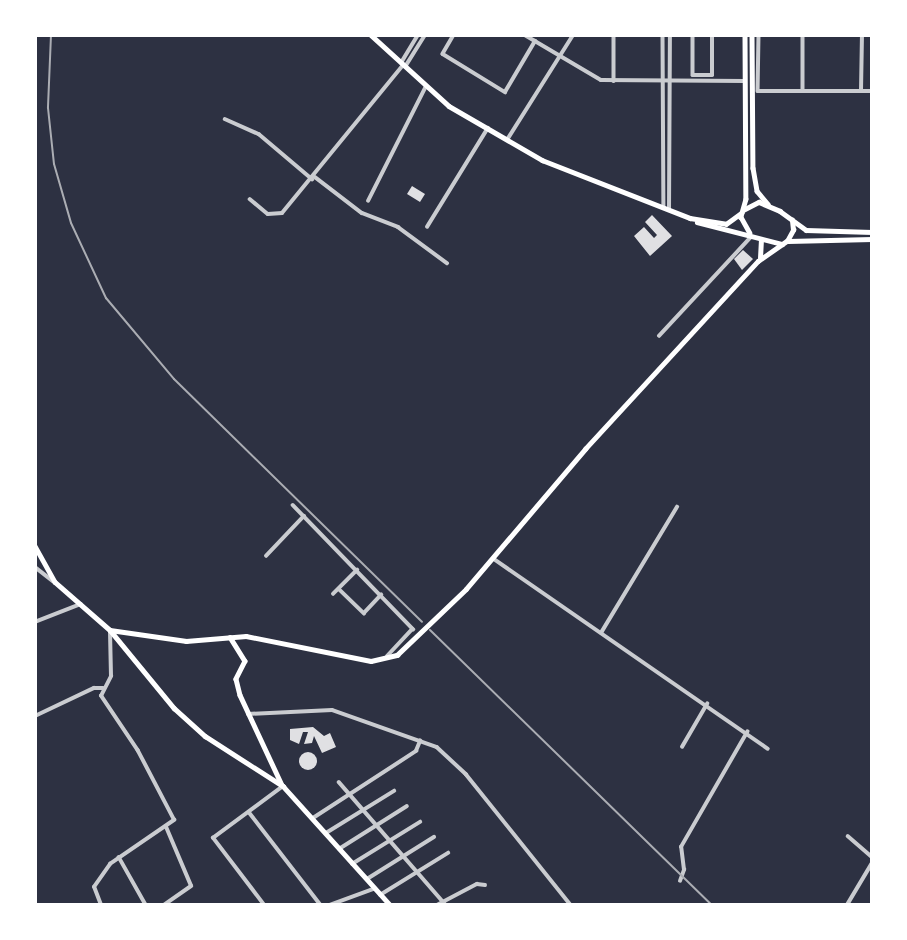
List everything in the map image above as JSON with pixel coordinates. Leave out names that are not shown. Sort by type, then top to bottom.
[{"type":"main road","points":[[371,35],[425,88],[542,160],[703,225],[751,234],[761,239],[785,242],[872,239]]},
{"type":"main road","points":[[752,35],[753,168],[757,191],[768,204],[806,230],[872,232]]},
{"type":"main road","points":[[744,36],[742,212],[751,234]]},
{"type":"main road","points":[[690,218],[726,224],[754,203],[768,204]]},
{"type":"main road","points":[[758,261],[785,242],[793,230],[792,220]]},
{"type":"main road","points":[[35,546],[55,582],[110,630],[186,641],[246,636],[358,660],[388,659],[410,646],[494,559],[585,449],[758,261],[764,251],[761,239]]},
{"type":"main road","points":[[110,630],[113,641],[186,721],[283,786],[390,905]]},
{"type":"main road","points":[[230,637],[245,661],[236,679],[248,714],[283,786]]},
{"type":"street","points":[[403,65],[418,35]]},
{"type":"street","points":[[250,199],[268,214],[278,215],[313,178],[425,35]]},
{"type":"street","points":[[454,35],[443,54],[505,92],[535,41]]},
{"type":"street","points":[[525,35],[593,76],[614,81],[745,81]]},
{"type":"street","points":[[507,140],[573,35]]},
{"type":"street","points":[[614,35],[614,81]]},
{"type":"street","points":[[663,35],[667,209]]},
{"type":"street","points":[[667,209],[670,35]]},
{"type":"street","points":[[693,35],[693,75],[712,75],[712,35]]},
{"type":"street","points":[[759,35],[758,91],[872,91]]},
{"type":"street","points":[[803,35],[803,91]]},
{"type":"street","points":[[861,91],[862,35]]},
{"type":"street","points":[[752,59],[758,68]]},
{"type":"street","points":[[368,201],[425,88]]},
{"type":"street","points":[[225,119],[259,134],[362,213],[398,228],[447,263]]},
{"type":"street","points":[[427,227],[488,128]]},
{"type":"street","points":[[659,335],[751,234]]},
{"type":"street","points":[[293,505],[413,628],[388,659]]},
{"type":"street","points":[[601,633],[677,507]]},
{"type":"street","points":[[266,556],[304,516]]},
{"type":"street","points":[[40,559],[35,566],[55,582]]},
{"type":"street","points":[[494,559],[707,704],[768,749]]},
{"type":"street","points":[[333,594],[357,570]]},
{"type":"street","points":[[339,589],[364,612],[381,595]]},
{"type":"street","points":[[35,622],[80,604]]},
{"type":"street","points":[[101,905],[94,887],[119,857],[166,827],[174,817],[101,696],[111,676],[113,641]]},
{"type":"street","points":[[35,716],[94,688],[103,688]]},
{"type":"street","points":[[682,747],[707,704]]},
{"type":"street","points":[[248,714],[331,710],[444,752],[466,774],[571,905]]},
{"type":"street","points":[[253,727],[261,712]]},
{"type":"street","points":[[680,881],[684,870],[681,848],[747,732]]},
{"type":"street","points":[[313,818],[416,751],[420,741]]},
{"type":"street","points":[[339,782],[444,903]]},
{"type":"street","points":[[264,905],[213,838],[283,786]]},
{"type":"street","points":[[326,833],[394,791]]},
{"type":"street","points":[[339,849],[407,806]]},
{"type":"street","points":[[249,812],[321,905]]},
{"type":"street","points":[[352,864],[421,822]]},
{"type":"street","points":[[164,905],[191,886],[166,827]]},
{"type":"street","points":[[848,836],[872,857]]},
{"type":"street","points":[[366,880],[434,837]]},
{"type":"street","points":[[380,895],[448,853]]},
{"type":"street","points":[[119,857],[146,905]]},
{"type":"street","points":[[847,905],[872,863]]},
{"type":"street","points":[[437,905],[477,884],[485,885]]},
{"type":"street","points":[[330,905],[373,889]]},
{"type":"building","points":[[412,186],[425,194],[420,202],[407,194]]},
{"type":"building","points":[[652,215],[672,236],[650,256],[634,236],[644,227],[654,238],[657,235],[645,222]]},
{"type":"building","points":[[743,250],[753,259],[742,270],[734,259]]},
{"type":"building","points":[[313,727],[324,736],[330,733],[336,747],[322,753],[314,736],[312,743],[304,744],[308,732],[303,732],[299,744],[290,740],[290,729]]},
{"type":"building","points":[[308,752],[314,755],[317,761],[314,767],[308,770],[302,767],[299,761],[302,755]]},
{"type":"railway","points":[[51,35],[48,108],[54,164],[71,223],[106,298],[174,379],[422,622]]},
{"type":"railway","points":[[430,630],[712,905]]}]
